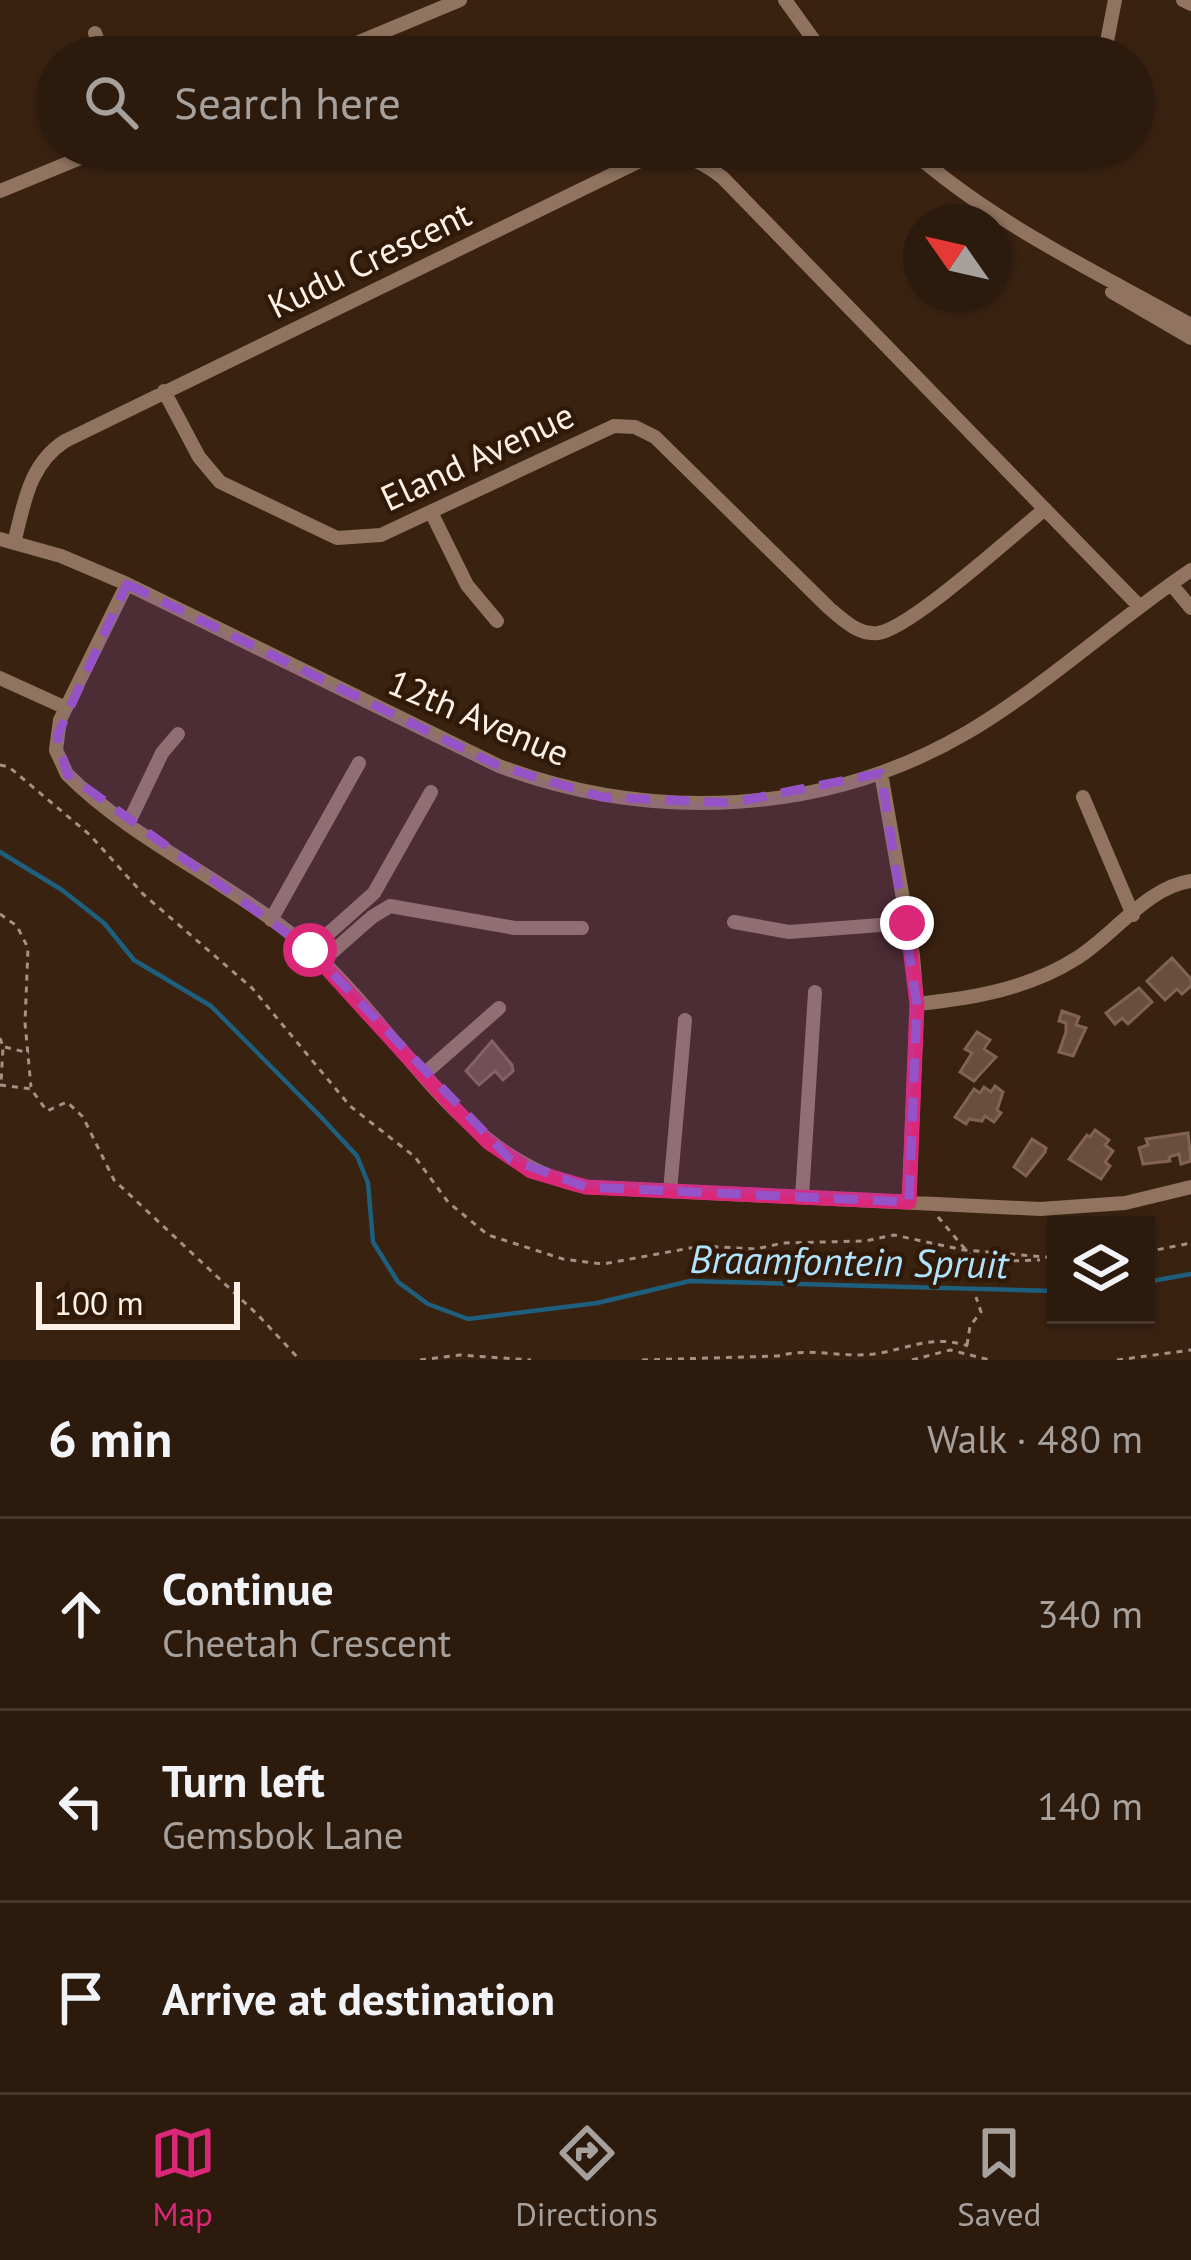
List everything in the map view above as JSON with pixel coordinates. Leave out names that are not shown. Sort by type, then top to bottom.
[{"type":"street","points":[[373,36],[460,0]]},
{"type":"street","points":[[784,0],[811,36]]},
{"type":"street","points":[[1108,36],[1115,0]]},
{"type":"street","points":[[1183,0],[1191,4]]},
{"type":"street","points":[[0,191],[56,168]]},
{"type":"street","name":"Kudu Crescent","points":[[7,541],[33,476],[50,451],[625,168]]},
{"type":"street","name":"Kudu Crescent","points":[[708,168],[723,178],[1140,607]]},
{"type":"street","points":[[933,168],[963,193],[1085,270],[1191,325]]},
{"type":"street","points":[[1085,270],[1096,282],[1191,338]]},
{"type":"street","name":"Eland Avenue","points":[[164,391],[199,457],[220,482],[337,538],[366,539],[602,431],[634,427],[655,437],[842,620],[856,629],[882,633],[913,615],[1045,509]]},
{"type":"street","points":[[431,512],[467,585],[497,621]]},
{"type":"street","name":"12th Avenue","points":[[7,541],[61,556],[127,584],[435,736],[548,784],[661,804],[780,799],[880,773],[942,747],[989,719],[1191,570]]},
{"type":"street","points":[[127,584],[66,708],[56,736],[60,763],[76,784],[316,955],[488,1142],[531,1171],[586,1187],[1083,1209],[1191,1187]]},
{"type":"street","points":[[1171,584],[1191,608]]},
{"type":"street","points":[[0,678],[66,708]]},
{"type":"street","points":[[129,822],[162,753],[178,734]]},
{"type":"street","points":[[271,920],[359,764]]},
{"type":"street","points":[[880,773],[917,1004],[909,1202]]},
{"type":"street","points":[[316,955],[374,893],[431,792]]},
{"type":"street","points":[[1083,797],[1133,915]]},
{"type":"street","points":[[917,1004],[987,995],[1049,974],[1079,957],[1166,887],[1191,881]]},
{"type":"street","points":[[316,955],[390,906],[514,928],[582,928]]},
{"type":"street","points":[[734,922],[789,932],[907,923]]},
{"type":"street","points":[[802,1197],[814,992]]},
{"type":"street","points":[[424,1074],[499,1008]]},
{"type":"street","points":[[670,1191],[685,1020]]},
{"type":"path","points":[[0,765],[90,835],[143,894],[237,974],[350,1106],[416,1157],[448,1202],[488,1235],[563,1259],[603,1264],[701,1246],[756,1249],[894,1235],[964,1250],[1047,1258]]},
{"type":"path","points":[[0,914],[17,926],[28,948],[25,991],[31,1088],[47,1111],[67,1102],[82,1117],[114,1180],[300,1360]]},
{"type":"path","points":[[0,1038],[0,1086],[31,1088]]},
{"type":"path","points":[[3,1047],[29,1054]]},
{"type":"path","points":[[929,1203],[964,1250],[983,1263],[1047,1258]]},
{"type":"path","points":[[1155,1250],[1191,1243]]},
{"type":"path","points":[[967,1353],[970,1326],[981,1312],[976,1297]]},
{"type":"path","points":[[642,1360],[778,1357],[797,1351],[872,1354],[929,1339],[968,1346]]},
{"type":"path","points":[[1117,1360],[1191,1350]]},
{"type":"path","points":[[912,1360],[950,1351],[990,1360]]},
{"type":"path","points":[[420,1360],[460,1355],[531,1360]]},
{"type":"highlighted area","points":[[127,584],[499,766],[602,797],[731,803],[881,773],[917,1004],[909,1202],[586,1187],[510,1159],[310,950],[67,774],[57,736]]},
{"type":"building","points":[[1172,958],[1191,979],[1191,986],[1182,994],[1177,989],[1165,1000],[1147,981]]},
{"type":"building","points":[[1139,988],[1152,1002],[1128,1024],[1122,1018],[1115,1024],[1106,1013]]},
{"type":"building","points":[[1062,1011],[1079,1017],[1076,1025],[1086,1028],[1073,1056],[1059,1052],[1066,1032],[1066,1023],[1059,1021]]},
{"type":"building","points":[[977,1032],[990,1040],[984,1049],[996,1057],[974,1081],[960,1072],[972,1053],[965,1049]]},
{"type":"building","points":[[492,1041],[513,1071],[503,1080],[495,1071],[479,1085],[466,1071]]},
{"type":"building","points":[[995,1086],[1003,1092],[997,1110],[1001,1113],[994,1122],[985,1116],[966,1124],[955,1117],[974,1089],[980,1093],[984,1087],[991,1092]]},
{"type":"building","points":[[1095,1130],[1109,1140],[1105,1145],[1113,1151],[1101,1179],[1069,1159]]},
{"type":"building","points":[[1188,1133],[1191,1161],[1181,1164],[1179,1154],[1169,1157],[1170,1161],[1143,1164],[1139,1148],[1148,1145],[1146,1139]]},
{"type":"building","points":[[1032,1139],[1046,1148],[1026,1176],[1014,1167]]},
{"type":"waterway","name":"Braamfontein Spruit","points":[[0,852],[104,923],[134,960],[211,1006],[321,1117],[357,1156],[368,1183],[373,1242],[398,1282],[428,1304],[468,1319],[597,1303],[690,1281],[1047,1291]]},
{"type":"waterway","name":"Braamfontein Spruit","points":[[1155,1280],[1191,1274]]},
{"type":"route","points":[[310,950],[454,1108],[488,1142],[531,1171],[586,1187],[909,1202],[917,1004],[907,923]]}]
